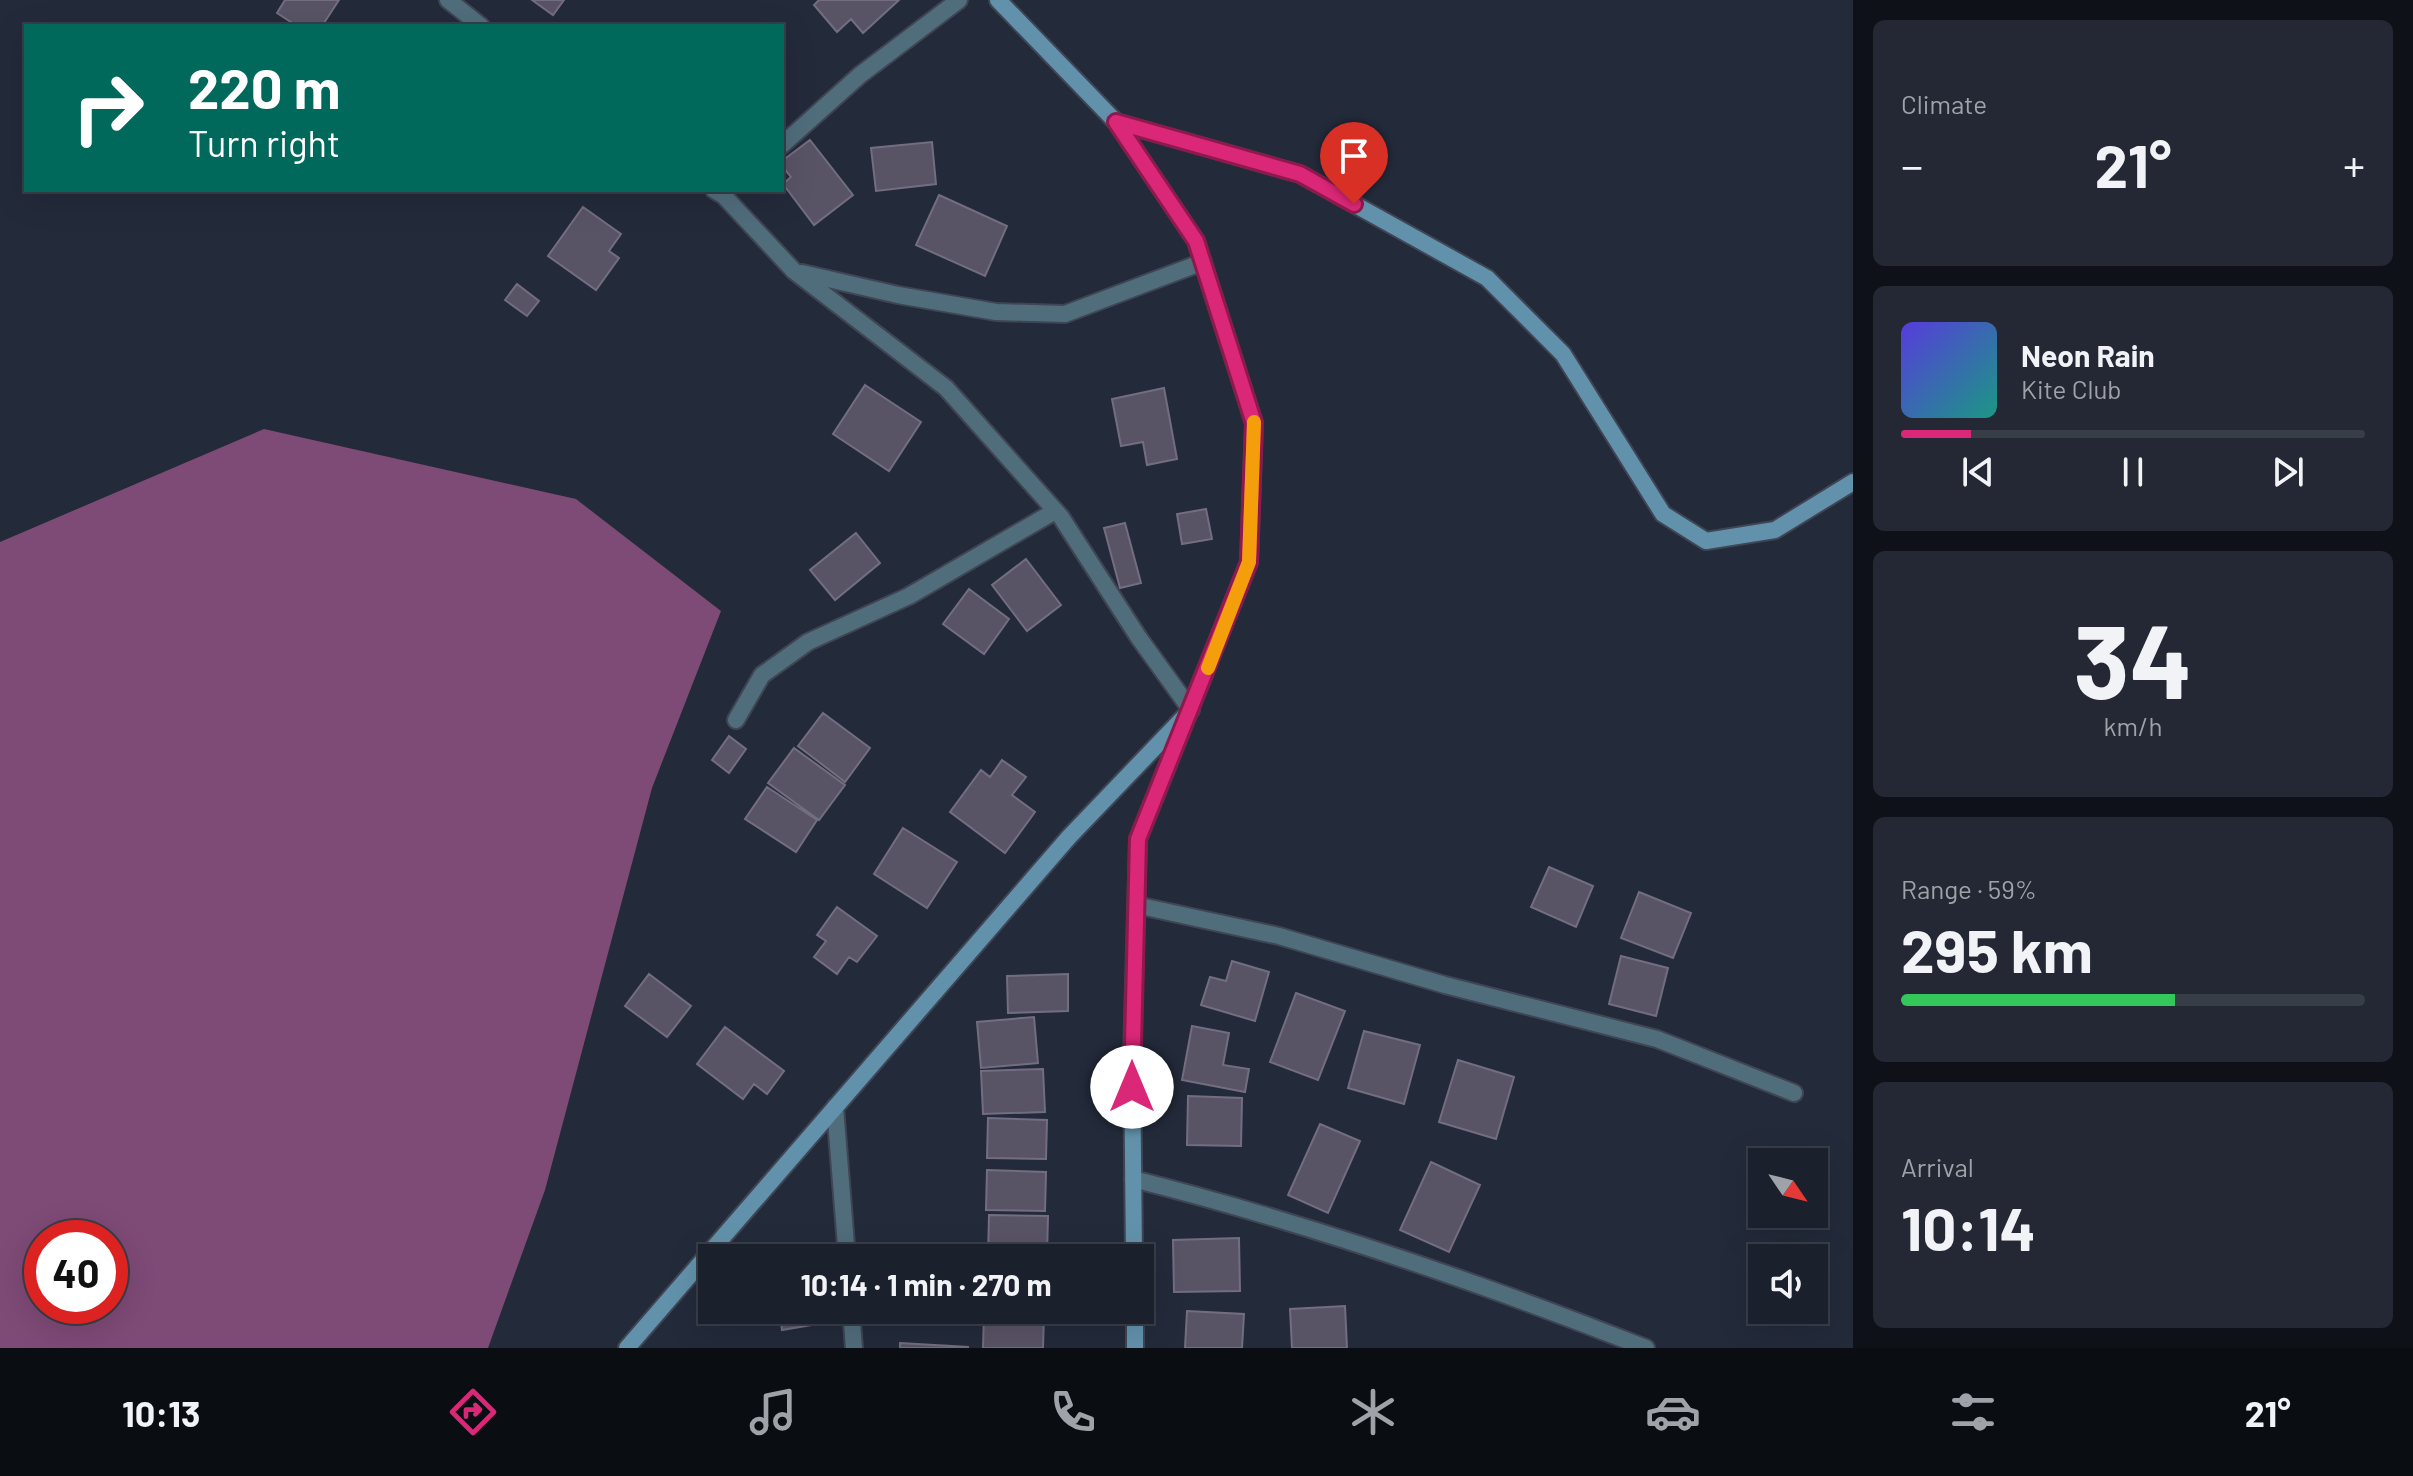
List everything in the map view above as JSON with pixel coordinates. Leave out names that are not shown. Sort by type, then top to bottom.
[{"type":"street","points":[[448,0],[478,24]]},
{"type":"street","points":[[784,143],[860,75],[959,0]]},
{"type":"street","points":[[998,0],[1116,122],[1196,241],[1254,423],[1249,562],[1138,839],[1132,1057],[1134,1244]]},
{"type":"street","points":[[1116,122],[1300,174],[1487,278],[1563,354],[1663,514],[1706,541],[1775,530],[1853,482]]},
{"type":"street","points":[[723,192],[794,271],[946,388],[1055,511],[1191,710]]},
{"type":"street","points":[[794,271],[898,295],[996,312],[1065,314],[1203,262]]},
{"type":"street","points":[[736,720],[762,675],[808,642],[909,596],[1055,511]]},
{"type":"street","points":[[627,1348],[1069,837],[1191,710]]},
{"type":"street","points":[[1136,905],[1279,936],[1445,985],[1657,1039],[1794,1093]]},
{"type":"street","points":[[835,1107],[846,1244]]},
{"type":"street","points":[[1133,1179],[1231,1204],[1403,1258],[1646,1348]]},
{"type":"street","points":[[852,1324],[854,1348]]},
{"type":"street","points":[[1135,1324],[1135,1348]]},
{"type":"shaded area","points":[[264,429],[576,499],[721,611],[652,788],[545,1190],[488,1348],[0,1348],[0,542]]},
{"type":"building","points":[[285,0],[339,0],[323,24],[294,24],[277,13]]},
{"type":"building","points":[[532,0],[564,0],[553,15]]},
{"type":"building","points":[[819,0],[899,0],[863,33],[851,19],[837,32],[814,5]]},
{"type":"building","points":[[810,140],[853,195],[814,225],[784,185],[791,177],[784,168],[784,160]]},
{"type":"building","points":[[932,142],[936,184],[876,191],[871,148]]},
{"type":"building","points":[[939,195],[1007,226],[985,276],[916,245]]},
{"type":"building","points":[[583,207],[621,234],[609,251],[619,258],[596,290],[548,256]]},
{"type":"building","points":[[517,284],[539,301],[527,316],[505,300]]},
{"type":"building","points":[[865,385],[921,422],[889,471],[833,434]]},
{"type":"building","points":[[1164,388],[1177,459],[1147,465],[1143,442],[1121,446],[1112,399]]},
{"type":"building","points":[[1206,509],[1212,539],[1182,544],[1177,514]]},
{"type":"building","points":[[1125,523],[1141,583],[1120,588],[1104,528]]},
{"type":"building","points":[[856,533],[880,563],[835,600],[810,570]]},
{"type":"building","points":[[1026,559],[1061,605],[1027,631],[992,585]]},
{"type":"building","points":[[969,589],[1009,619],[984,654],[943,624]]},
{"type":"building","points":[[823,713],[870,748],[845,782],[798,746]]},
{"type":"building","points":[[729,736],[746,749],[729,773],[712,760]]},
{"type":"building","points":[[794,748],[845,785],[819,820],[768,783]]},
{"type":"building","points":[[1002,760],[1026,777],[1012,795],[1035,812],[1005,853],[950,812],[981,770],[990,777]]},
{"type":"building","points":[[767,787],[817,820],[796,852],[745,819]]},
{"type":"building","points":[[903,828],[957,862],[927,908],[874,874]]},
{"type":"building","points":[[1549,867],[1593,886],[1576,927],[1531,907]]},
{"type":"building","points":[[1639,892],[1691,913],[1673,958],[1621,938]]},
{"type":"building","points":[[837,907],[877,936],[857,962],[849,957],[837,974],[814,957],[826,941],[817,935]]},
{"type":"building","points":[[1621,956],[1668,968],[1656,1016],[1609,1004]]},
{"type":"building","points":[[1232,961],[1269,972],[1255,1021],[1201,1005],[1210,977],[1226,981]]},
{"type":"building","points":[[649,974],[691,1006],[667,1037],[625,1006]]},
{"type":"building","points":[[1068,974],[1068,1011],[1008,1013],[1007,976]]},
{"type":"building","points":[[1296,993],[1345,1011],[1318,1080],[1270,1062]]},
{"type":"building","points":[[1034,1017],[1038,1063],[981,1068],[977,1022]]},
{"type":"building","points":[[1192,1026],[1229,1033],[1223,1065],[1249,1069],[1245,1092],[1182,1080]]},
{"type":"building","points":[[725,1027],[784,1071],[767,1094],[754,1084],[743,1099],[697,1064]]},
{"type":"building","points":[[1364,1031],[1420,1045],[1404,1104],[1348,1088]]},
{"type":"building","points":[[1458,1060],[1514,1077],[1496,1139],[1439,1122]]},
{"type":"building","points":[[1043,1069],[1045,1112],[983,1114],[981,1071]]},
{"type":"building","points":[[1188,1096],[1242,1098],[1241,1146],[1187,1145]]},
{"type":"building","points":[[988,1118],[1047,1120],[1046,1159],[987,1158]]},
{"type":"building","points":[[1320,1124],[1360,1141],[1328,1213],[1288,1195]]},
{"type":"building","points":[[1431,1162],[1480,1185],[1449,1252],[1400,1230]]},
{"type":"building","points":[[987,1170],[1046,1172],[1045,1211],[986,1210]]},
{"type":"building","points":[[989,1215],[1048,1216],[1047,1244],[988,1244]]},
{"type":"building","points":[[1239,1238],[1240,1291],[1174,1292],[1173,1240]]},
{"type":"building","points":[[1345,1306],[1347,1348],[1292,1348],[1290,1309]]},
{"type":"building","points":[[1187,1311],[1244,1314],[1242,1348],[1185,1348]]},
{"type":"building","points":[[781,1324],[818,1324],[782,1330]]},
{"type":"building","points":[[984,1324],[1044,1324],[1043,1348],[983,1348]]},
{"type":"building","points":[[900,1343],[968,1347],[968,1348],[900,1348]]},
{"type":"slow traffic","points":[[1208,668],[1249,562],[1254,422]]},
{"type":"route","points":[[1132,1087],[1138,839],[1249,562],[1254,423],[1196,241],[1116,122],[1300,174],[1354,204]]}]
